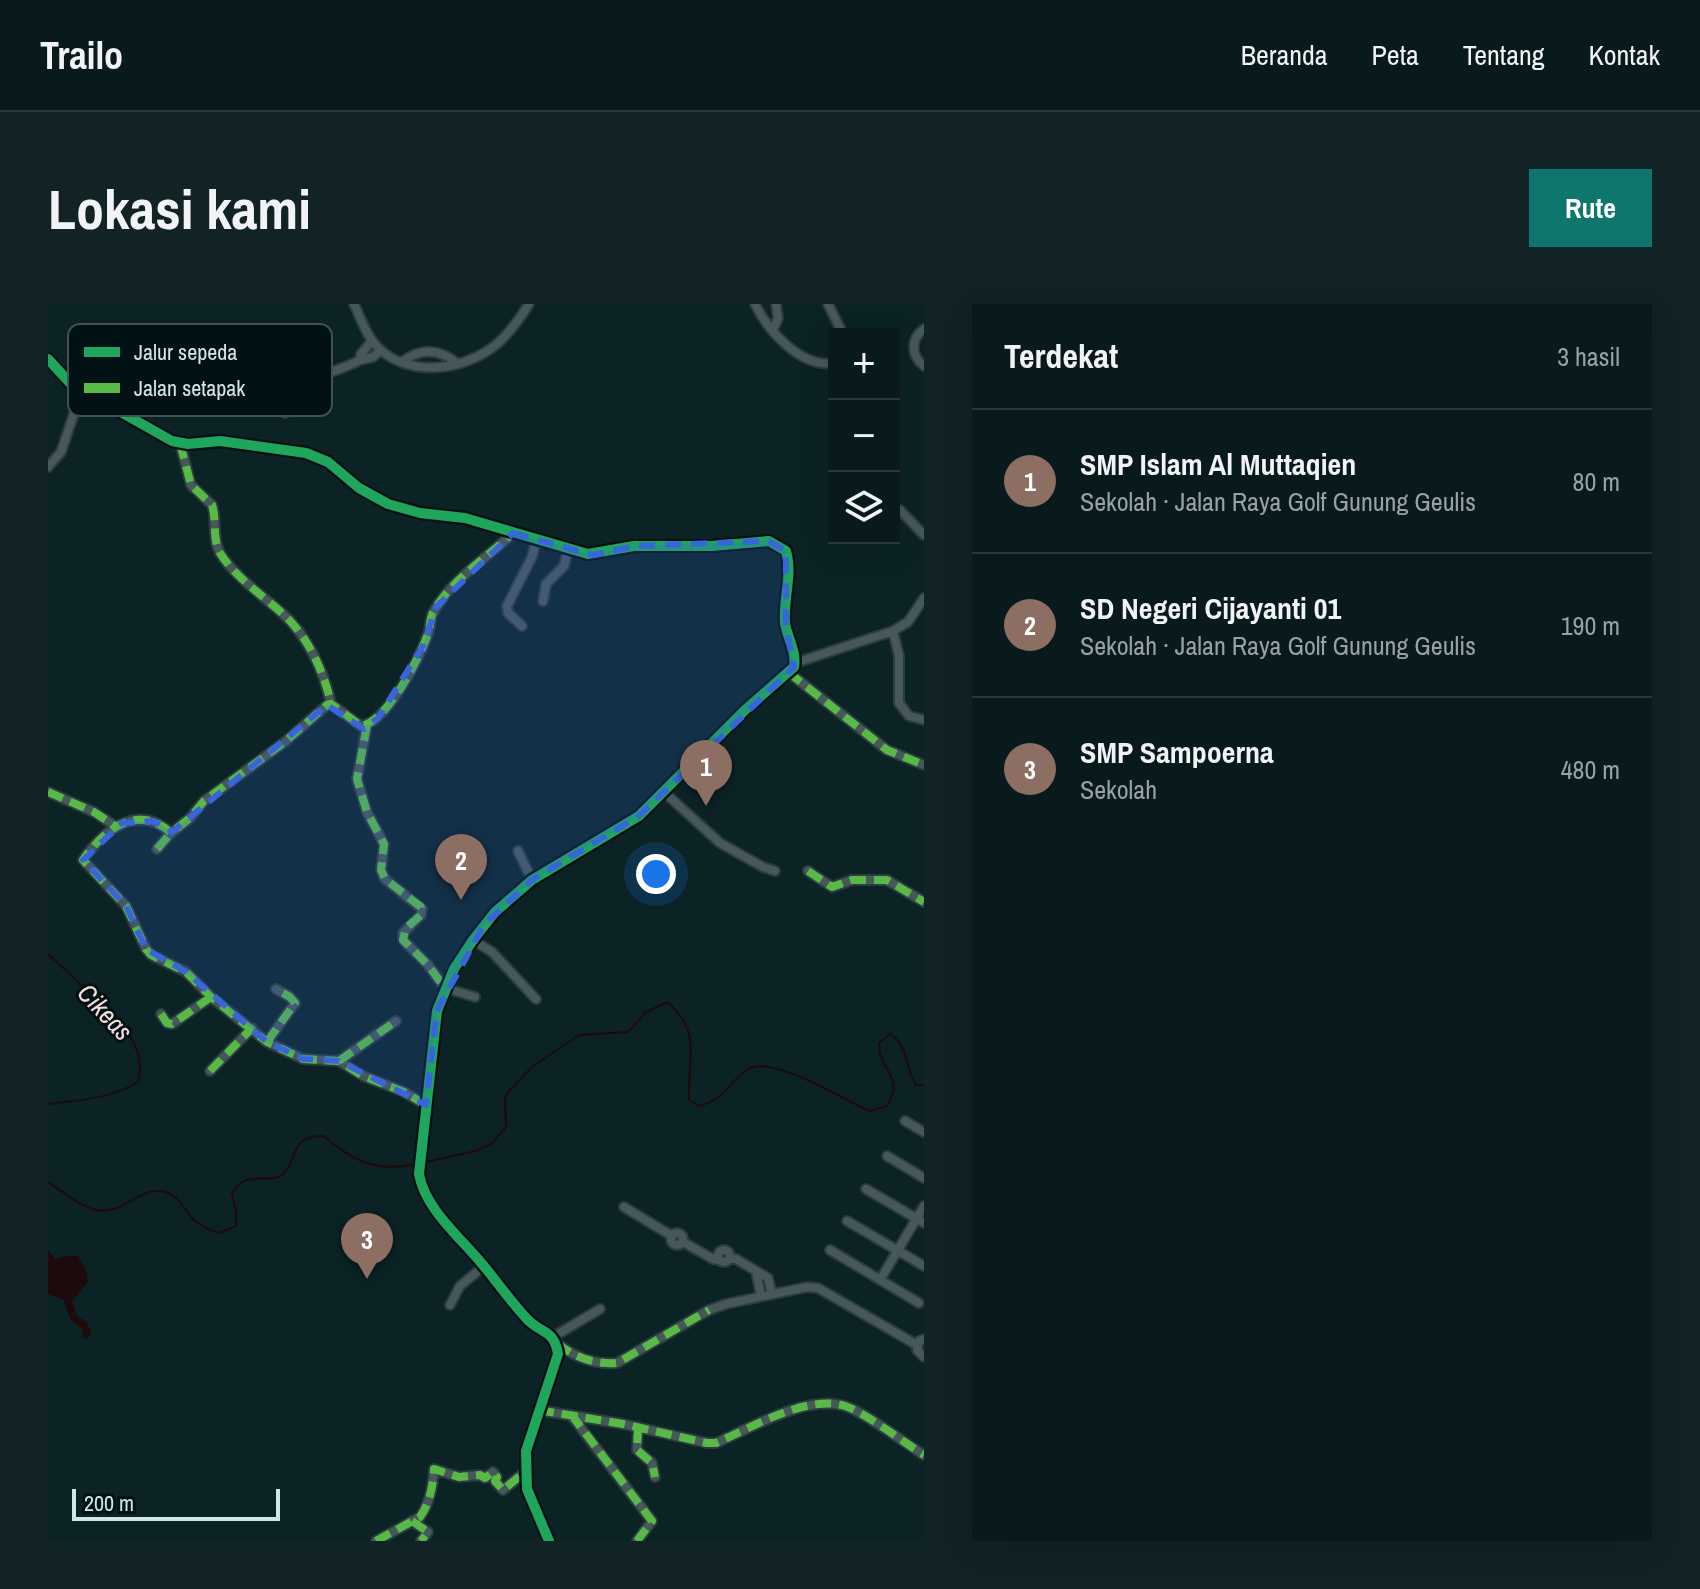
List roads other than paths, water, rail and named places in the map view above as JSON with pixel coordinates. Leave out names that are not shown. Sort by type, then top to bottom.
[{"type":"main road","points":[[48,359],[68,380]]},
{"type":"main road","points":[[130,416],[180,443],[220,441],[321,457],[359,488],[388,504],[420,513],[465,518],[593,555],[648,545],[712,546],[769,541],[786,551],[789,560],[786,626],[791,668],[664,792],[622,828],[532,880],[495,912],[473,940],[445,988],[434,1023],[419,1174],[422,1187],[530,1322],[555,1340],[558,1354],[526,1451],[527,1489],[549,1541]]},
{"type":"street","points":[[354,304],[372,341],[381,350],[402,362],[436,368],[474,359],[495,346],[529,304]]},
{"type":"street","points":[[755,304],[773,330],[803,356],[828,364]]},
{"type":"street","points":[[773,330],[778,318],[776,304]]},
{"type":"street","points":[[828,304],[840,328]]},
{"type":"street","points":[[924,329],[915,339],[914,354],[924,366]]},
{"type":"street","points":[[360,360],[372,341]]},
{"type":"street","points":[[332,372],[373,357],[381,350]]},
{"type":"street","points":[[402,362],[417,352],[433,351],[458,364]]},
{"type":"street","points":[[48,467],[61,452],[73,416]]},
{"type":"street","points":[[180,443],[191,485],[212,505],[216,543],[221,554],[297,630],[322,672],[331,704],[361,726],[378,718],[395,699],[423,646],[436,607],[458,582],[513,533]]},
{"type":"street","points":[[900,510],[924,535]]},
{"type":"street","points":[[522,626],[508,613],[507,606],[532,557],[536,540]]},
{"type":"street","points":[[543,601],[546,584],[564,566],[568,549]]},
{"type":"street","points":[[924,598],[908,622],[893,631],[791,668],[887,750],[924,765]]},
{"type":"street","points":[[893,631],[899,656],[899,703],[909,716],[924,720]]},
{"type":"street","points":[[157,849],[204,801],[331,704]]},
{"type":"street","points":[[367,725],[357,779],[367,812],[384,844],[381,870],[385,879],[421,907],[421,915],[403,933],[403,940],[445,988],[475,997]]},
{"type":"street","points":[[48,792],[94,812],[115,826]]},
{"type":"street","points":[[664,792],[720,843],[775,871]]},
{"type":"street","points":[[171,833],[154,821],[115,826],[83,860],[126,906],[151,955],[186,972],[211,997],[267,1042],[303,1059],[339,1061],[363,1076],[404,1092],[426,1105]]},
{"type":"street","points":[[518,851],[532,880]]},
{"type":"street","points":[[808,871],[831,887],[852,880],[890,880],[924,902]]},
{"type":"street","points":[[473,940],[492,952],[536,999]]},
{"type":"street","points":[[267,1042],[294,1005],[290,997],[276,989]]},
{"type":"street","points":[[161,1014],[167,1023],[172,1024],[211,997]]},
{"type":"street","points":[[339,1061],[396,1021]]},
{"type":"street","points":[[210,1071],[252,1028]]},
{"type":"street","points":[[905,1121],[924,1132]]},
{"type":"street","points":[[887,1156],[924,1178]]},
{"type":"street","points":[[866,1189],[920,1221]]},
{"type":"street","points":[[880,1280],[920,1221],[924,1206]]},
{"type":"street","points":[[624,1207],[672,1236],[674,1244],[683,1242],[719,1260],[718,1253],[724,1250],[729,1253],[729,1259],[736,1259],[768,1278],[772,1294]]},
{"type":"street","points":[[847,1221],[924,1266]]},
{"type":"street","points":[[830,1250],[919,1303]]},
{"type":"street","points":[[450,1305],[460,1286],[484,1266]]},
{"type":"street","points":[[756,1271],[761,1296]]},
{"type":"street","points":[[600,1309],[555,1340],[567,1352],[601,1364],[617,1363],[709,1310],[807,1287],[818,1288],[920,1342],[919,1354],[924,1357]]},
{"type":"street","points":[[538,1410],[638,1427],[699,1443],[716,1443],[806,1405],[837,1405],[855,1411],[924,1455]]},
{"type":"street","points":[[571,1414],[652,1521],[637,1541]]},
{"type":"street","points":[[638,1427],[637,1450],[652,1463],[655,1477]]},
{"type":"street","points":[[376,1541],[420,1517],[433,1486],[434,1469],[459,1477],[480,1475],[485,1478],[493,1472],[497,1477],[495,1481],[503,1490],[527,1470]]},
{"type":"street","points":[[412,1521],[428,1532],[421,1541]]},
{"type":"waterway","name":"Cikeas","points":[[48,954],[121,1025],[135,1045],[140,1069],[138,1082],[128,1088],[94,1098],[48,1104]]},
{"type":"waterway","points":[[425,1162],[476,1151],[491,1144],[506,1127],[505,1098],[532,1067],[579,1035],[628,1032],[645,1013],[667,1002],[678,1013],[689,1035],[689,1100],[699,1106],[716,1099],[748,1069],[760,1066],[791,1073],[870,1111],[887,1106],[894,1087],[882,1061],[879,1043],[890,1034],[901,1044],[916,1085],[924,1085]]},
{"type":"waterway","points":[[48,1182],[77,1202],[106,1211],[147,1193],[166,1192],[178,1200],[198,1223],[219,1233],[236,1226],[232,1193],[238,1185],[252,1179],[279,1177],[305,1139],[324,1136],[345,1152],[377,1166],[415,1164]]},
{"type":"place","name":"SMP Islam Al Muttaqien","points":[[706,806]]},
{"type":"place","name":"SD Negeri Cijayanti 01","points":[[461,900]]},
{"type":"place","name":"SMP Sampoerna","points":[[367,1279]]}]
